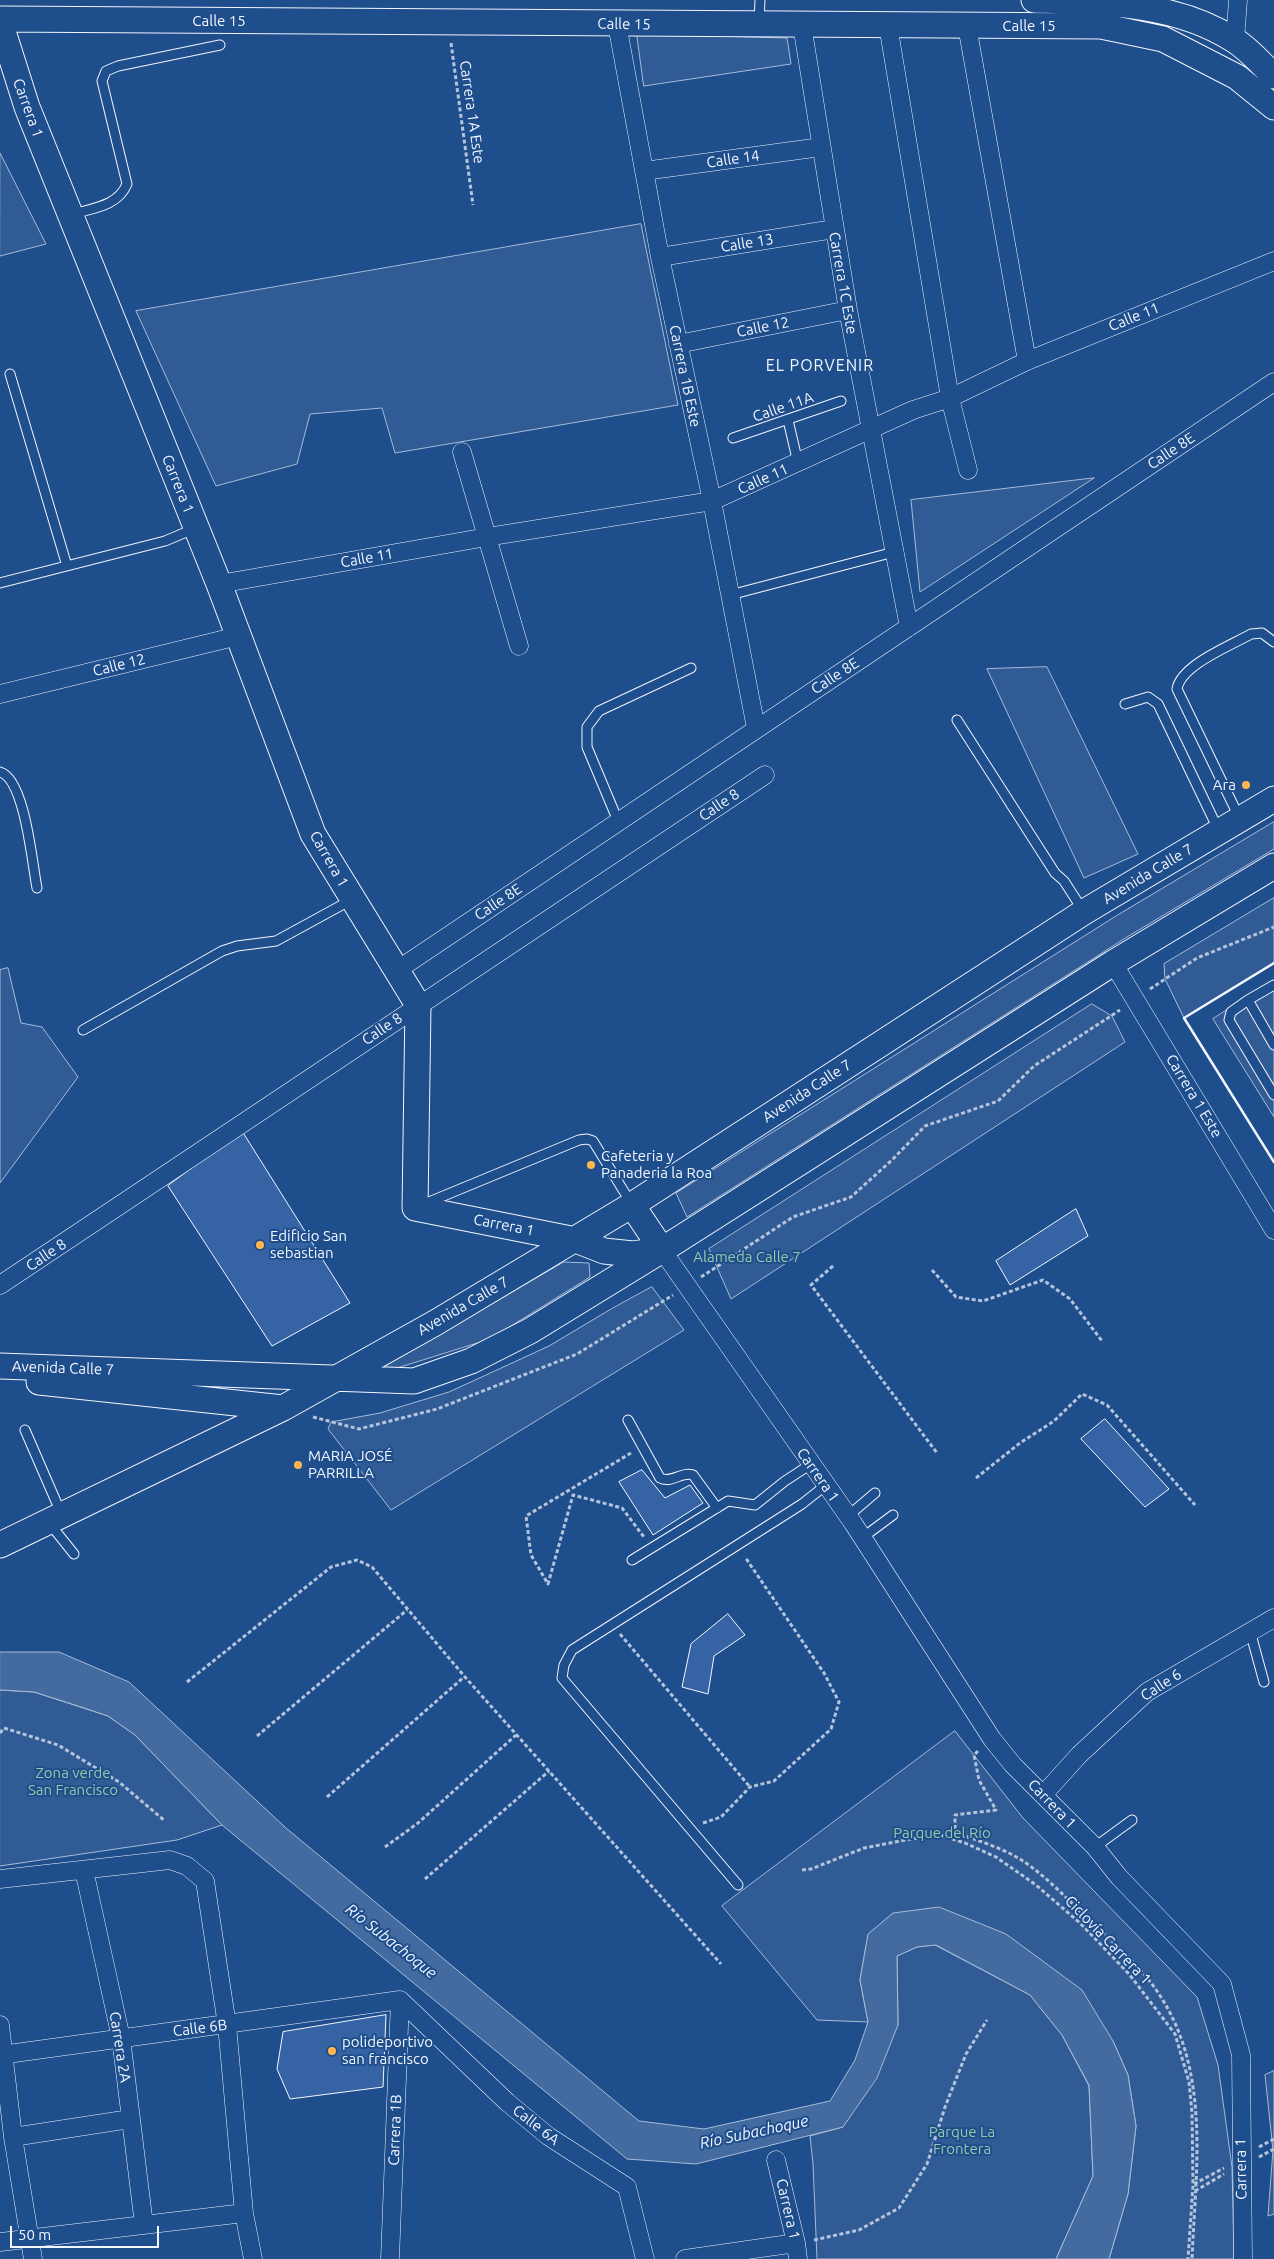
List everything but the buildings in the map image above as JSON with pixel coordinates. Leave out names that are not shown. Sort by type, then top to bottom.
[{"type":"street","name":"Calle 15","points":[[1034,0],[1094,1],[1189,17],[1235,40],[1274,76]]},
{"type":"street","points":[[1235,40],[1238,0]]},
{"type":"street","name":"Calle 15","points":[[0,21],[266,10],[448,22],[1101,26],[1163,39],[1237,77],[1274,107]]},
{"type":"street","name":"Carrera 1","points":[[0,21],[27,107],[219,584],[313,834],[418,1005]]},
{"type":"street","name":"Carrera 1B Este","points":[[618,24],[660,257],[712,501],[756,728]]},
{"type":"street","name":"Carrera 1C Este","points":[[802,25],[848,310],[909,627]]},
{"type":"street","points":[[888,25],[950,398],[968,470]]},
{"type":"street","points":[[967,26],[1027,361]]},
{"type":"street","name":"Calle 14","points":[[644,171],[821,147]]},
{"type":"street","name":"Calle 13","points":[[660,257],[834,229]]},
{"type":"street","name":"Calle 11","points":[[219,584],[487,537],[712,501],[913,410],[950,398],[1027,361],[1274,261]]},
{"type":"street","name":"Calle 12","points":[[678,344],[848,310]]},
{"type":"street","name":"Calle 8E","points":[[396,971],[1274,382]]},
{"type":"street","points":[[462,452],[519,646]]},
{"type":"street","name":"Calle 12","points":[[0,694],[238,636]]},
{"type":"street","name":"Calle 8","points":[[0,1286],[765,775]]},
{"type":"street","name":"Avenida Calle 7","points":[[0,1545],[283,1408],[435,1323],[632,1205],[1084,912],[1274,799]]},
{"type":"street","name":"Avenida Calle 7","points":[[0,1366],[414,1381],[471,1361],[530,1331],[662,1250],[1113,963],[1274,866]]},
{"type":"street","name":"Carrera 1 Este","points":[[1113,963],[1273,1226]]},
{"type":"street","points":[[415,1208],[418,1005]]},
{"type":"street","points":[[632,1205],[662,1250]]},
{"type":"street","name":"Carrera 1","points":[[415,1208],[576,1240],[604,1250],[633,1254],[662,1250],[848,1516],[992,1739],[1043,1795],[1095,1847],[1119,1877],[1222,1984],[1241,2055],[1243,2259]]},
{"type":"street","name":"Avenida Calle 7","points":[[0,1378],[283,1408]]},
{"type":"street","name":"Calle 6","points":[[1043,1795],[1079,1755],[1147,1692],[1274,1618]]},
{"type":"street","points":[[0,1879],[170,1860],[187,1866],[205,1881],[227,2025],[244,2213],[253,2259]]},
{"type":"street","name":"Carrera 2A","points":[[84,1870],[121,2038],[144,2225]]},
{"type":"street","name":"Calle 6B","points":[[2,2055],[400,2000]]},
{"type":"street","name":"Carrera 1B","points":[[390,2259],[400,2000]]},
{"type":"street","name":"Calle 6A","points":[[400,2000],[507,2102],[542,2131],[627,2187],[645,2259]]},
{"type":"street","points":[[0,2025],[13,2137],[33,2259]]},
{"type":"street","points":[[13,2137],[130,2119]]},
{"type":"street","name":"Carrera 1","points":[[776,2160],[797,2251]]},
{"type":"street","points":[[0,2242],[244,2213]]},
{"type":"street","points":[[685,2259],[797,2251]]},
{"type":"lane","points":[[759,25],[760,0]]},
{"type":"lane","points":[[70,215],[114,201],[124,192],[127,184],[102,81],[106,71],[118,66],[220,45]]},
{"type":"lane","points":[[10,374],[67,566]]},
{"type":"lane","name":"Calle 11A","points":[[732,438],[841,401]]},
{"type":"lane","points":[[788,420],[798,463]]},
{"type":"lane","points":[[0,583],[165,541],[196,528]]},
{"type":"lane","points":[[730,595],[894,552]]},
{"type":"lane","points":[[1230,826],[1177,689],[1179,679],[1192,667],[1251,634],[1262,633],[1274,642]]},
{"type":"lane","points":[[618,821],[586,747],[587,727],[599,711],[691,668]]},
{"type":"lane","points":[[1125,704],[1148,698],[1158,704],[1230,826]]},
{"type":"lane","points":[[957,720],[1054,873],[1064,881],[1084,912]]},
{"type":"lane","points":[[0,772],[11,779],[18,790],[24,811],[37,888]]},
{"type":"lane","points":[[83,1030],[222,951],[237,946],[276,941],[353,899]]},
{"type":"lane","points":[[1274,985],[1230,1012],[1229,1020],[1274,1095]]},
{"type":"lane","points":[[1248,1000],[1274,1045]]},
{"type":"lane","points":[[415,1208],[579,1140],[587,1139],[593,1141],[632,1205]]},
{"type":"lane","points":[[628,1420],[660,1478],[666,1480],[686,1474],[693,1475],[717,1508]]},
{"type":"lane","points":[[25,1430],[55,1519],[74,1554]]},
{"type":"lane","points":[[632,1560],[728,1501],[734,1500],[755,1505],[785,1480],[811,1464]]},
{"type":"lane","points":[[738,1885],[562,1678],[564,1665],[572,1650],[802,1504],[826,1485]]},
{"type":"lane","points":[[848,1516],[875,1493]]},
{"type":"lane","points":[[862,1538],[893,1515]]},
{"type":"lane","points":[[1250,1631],[1264,1682]]},
{"type":"lane","points":[[1095,1847],[1132,1820]]},
{"type":"path","name":"Carrera 1A Este","points":[[448,22],[473,205]]},
{"type":"path","points":[[1144,992],[1197,958],[1274,927]]},
{"type":"path","points":[[697,1280],[793,1217],[851,1197],[892,1160],[925,1126],[998,1102],[1034,1066],[1112,1016]]},
{"type":"path","points":[[833,1266],[811,1285],[937,1453]]},
{"type":"path","points":[[932,1270],[956,1297],[984,1301],[1043,1280],[1070,1299],[1102,1341]]},
{"type":"path","points":[[976,1478],[1020,1443],[1054,1421],[1082,1394],[1107,1405],[1195,1505]]},
{"type":"path","points":[[642,1446],[526,1516],[531,1555],[548,1584],[573,1495],[622,1508],[652,1548]]},
{"type":"path","points":[[688,1827],[721,1817],[750,1787],[774,1780],[831,1729],[839,1702],[824,1673],[737,1545]]},
{"type":"path","points":[[187,1682],[330,1567],[357,1560],[372,1567],[464,1677],[721,1964]]},
{"type":"path","points":[[257,1736],[407,1610]]},
{"type":"path","points":[[612,1624],[750,1787]]},
{"type":"path","points":[[327,1797],[464,1677]]},
{"type":"path","points":[[0,1733],[4,1728],[58,1745],[119,1782],[164,1822]]},
{"type":"path","points":[[385,1847],[418,1823],[516,1735]]},
{"type":"path","points":[[992,1739],[974,1755],[979,1780],[996,1810],[955,1815],[955,1833],[1013,1855],[1052,1884],[1148,1978],[1168,2009],[1182,2037],[1191,2068],[1196,2102],[1190,2259]]},
{"type":"path","points":[[425,1879],[549,1771]]},
{"type":"path","name":"Ciclovía Carrera 1","points":[[802,1870],[811,1869],[864,1848],[936,1834],[965,1843],[996,1857],[1036,1884],[1080,1923],[1129,1974],[1175,2034],[1189,2082],[1192,2113],[1193,2185],[1190,2259]]},
{"type":"path","points":[[797,2251],[859,2230],[899,2208],[927,2164],[945,2107],[966,2054],[987,2020]]},
{"type":"shaded area","points":[[637,34],[787,38],[791,64],[644,86]]},
{"type":"shaded area","points":[[0,153],[46,244],[0,256]]},
{"type":"shaded area","points":[[641,224],[678,405],[395,453],[382,408],[310,414],[297,464],[216,486],[136,311]]},
{"type":"shaded area","points":[[1094,478],[920,592],[911,500]]},
{"type":"shaded area","points":[[1047,667],[1138,854],[1084,878],[987,669]]},
{"type":"shaded area","points":[[1274,822],[1274,849],[1127,937],[687,1217],[676,1193],[1116,916]]},
{"type":"shaded area","points":[[1274,898],[1274,963],[1184,1018],[1165,979],[1164,964]]},
{"type":"shaded area","points":[[8,968],[21,1023],[42,1027],[78,1077],[0,1183],[0,970]]},
{"type":"shaded area","points":[[1274,980],[1274,1117],[1213,1019]]},
{"type":"shaded area","name":"Alameda Calle 7","points":[[1092,1004],[1112,1016],[1125,1042],[731,1299],[709,1249]]},
{"type":"shaded area","points":[[564,1262],[589,1263],[590,1277],[490,1339],[365,1378]]},
{"type":"shaded area","points":[[652,1287],[684,1330],[391,1510],[328,1429],[331,1422],[380,1413],[449,1392],[549,1346]]},
{"type":"shaded area","name":"Zona verde San Francisco","points":[[0,1690],[34,1692],[108,1716],[135,1735],[222,1825],[177,1840],[0,1866]]},
{"type":"shaded area","name":"Parque del Río","points":[[955,1731],[1023,1818],[1197,1997],[1218,2065],[1232,2167],[1234,2259],[1109,2259],[1128,2194],[1136,2126],[1128,2075],[1113,2041],[893,1913],[868,1935],[860,1980],[868,2022],[817,2020],[722,1906]]},
{"type":"shaded area","name":"Parque La Frontera","points":[[935,1945],[1030,1995],[1062,2035],[1089,2086],[1093,2176],[1056,2259],[817,2259],[810,2136],[843,2127],[898,2025],[897,1956],[917,1947]]},
{"type":"shaded area","points":[[1274,2071],[1274,2214],[1268,2216],[1273,2150],[1265,2075]]},
{"type":"water","name":"Río Subachoque","points":[[0,1652],[59,1652],[129,1682],[286,1828],[639,2121],[704,2129],[830,2101],[855,2060],[868,2022],[860,1980],[868,1934],[893,1913],[939,1907],[1006,1934],[1082,1990],[1113,2041],[1128,2075],[1136,2126],[1128,2194],[1109,2259],[1056,2259],[1093,2176],[1089,2085],[1062,2035],[1030,1995],[936,1945],[917,1947],[897,1956],[898,2025],[877,2078],[843,2127],[696,2164],[627,2159],[222,1825],[135,1735],[108,1716],[34,1692],[0,1690]]},
{"type":"wall","points":[[1274,963],[1184,1018],[1274,1162]]},
{"type":"place","name":"Ara","points":[[1246,785]]},
{"type":"place","name":"Cafeteria y Panaderia la Roa","points":[[591,1165]]},
{"type":"place","name":"Edificio San sebastian","points":[[260,1245]]},
{"type":"place","name":"MARIA JOSÉ PARRILLA","points":[[298,1465]]},
{"type":"place","name":"polideportivo san francisco","points":[[332,2051]]},
{"type":"district","name":"EL PORVENIR","points":[[820,366]]}]
